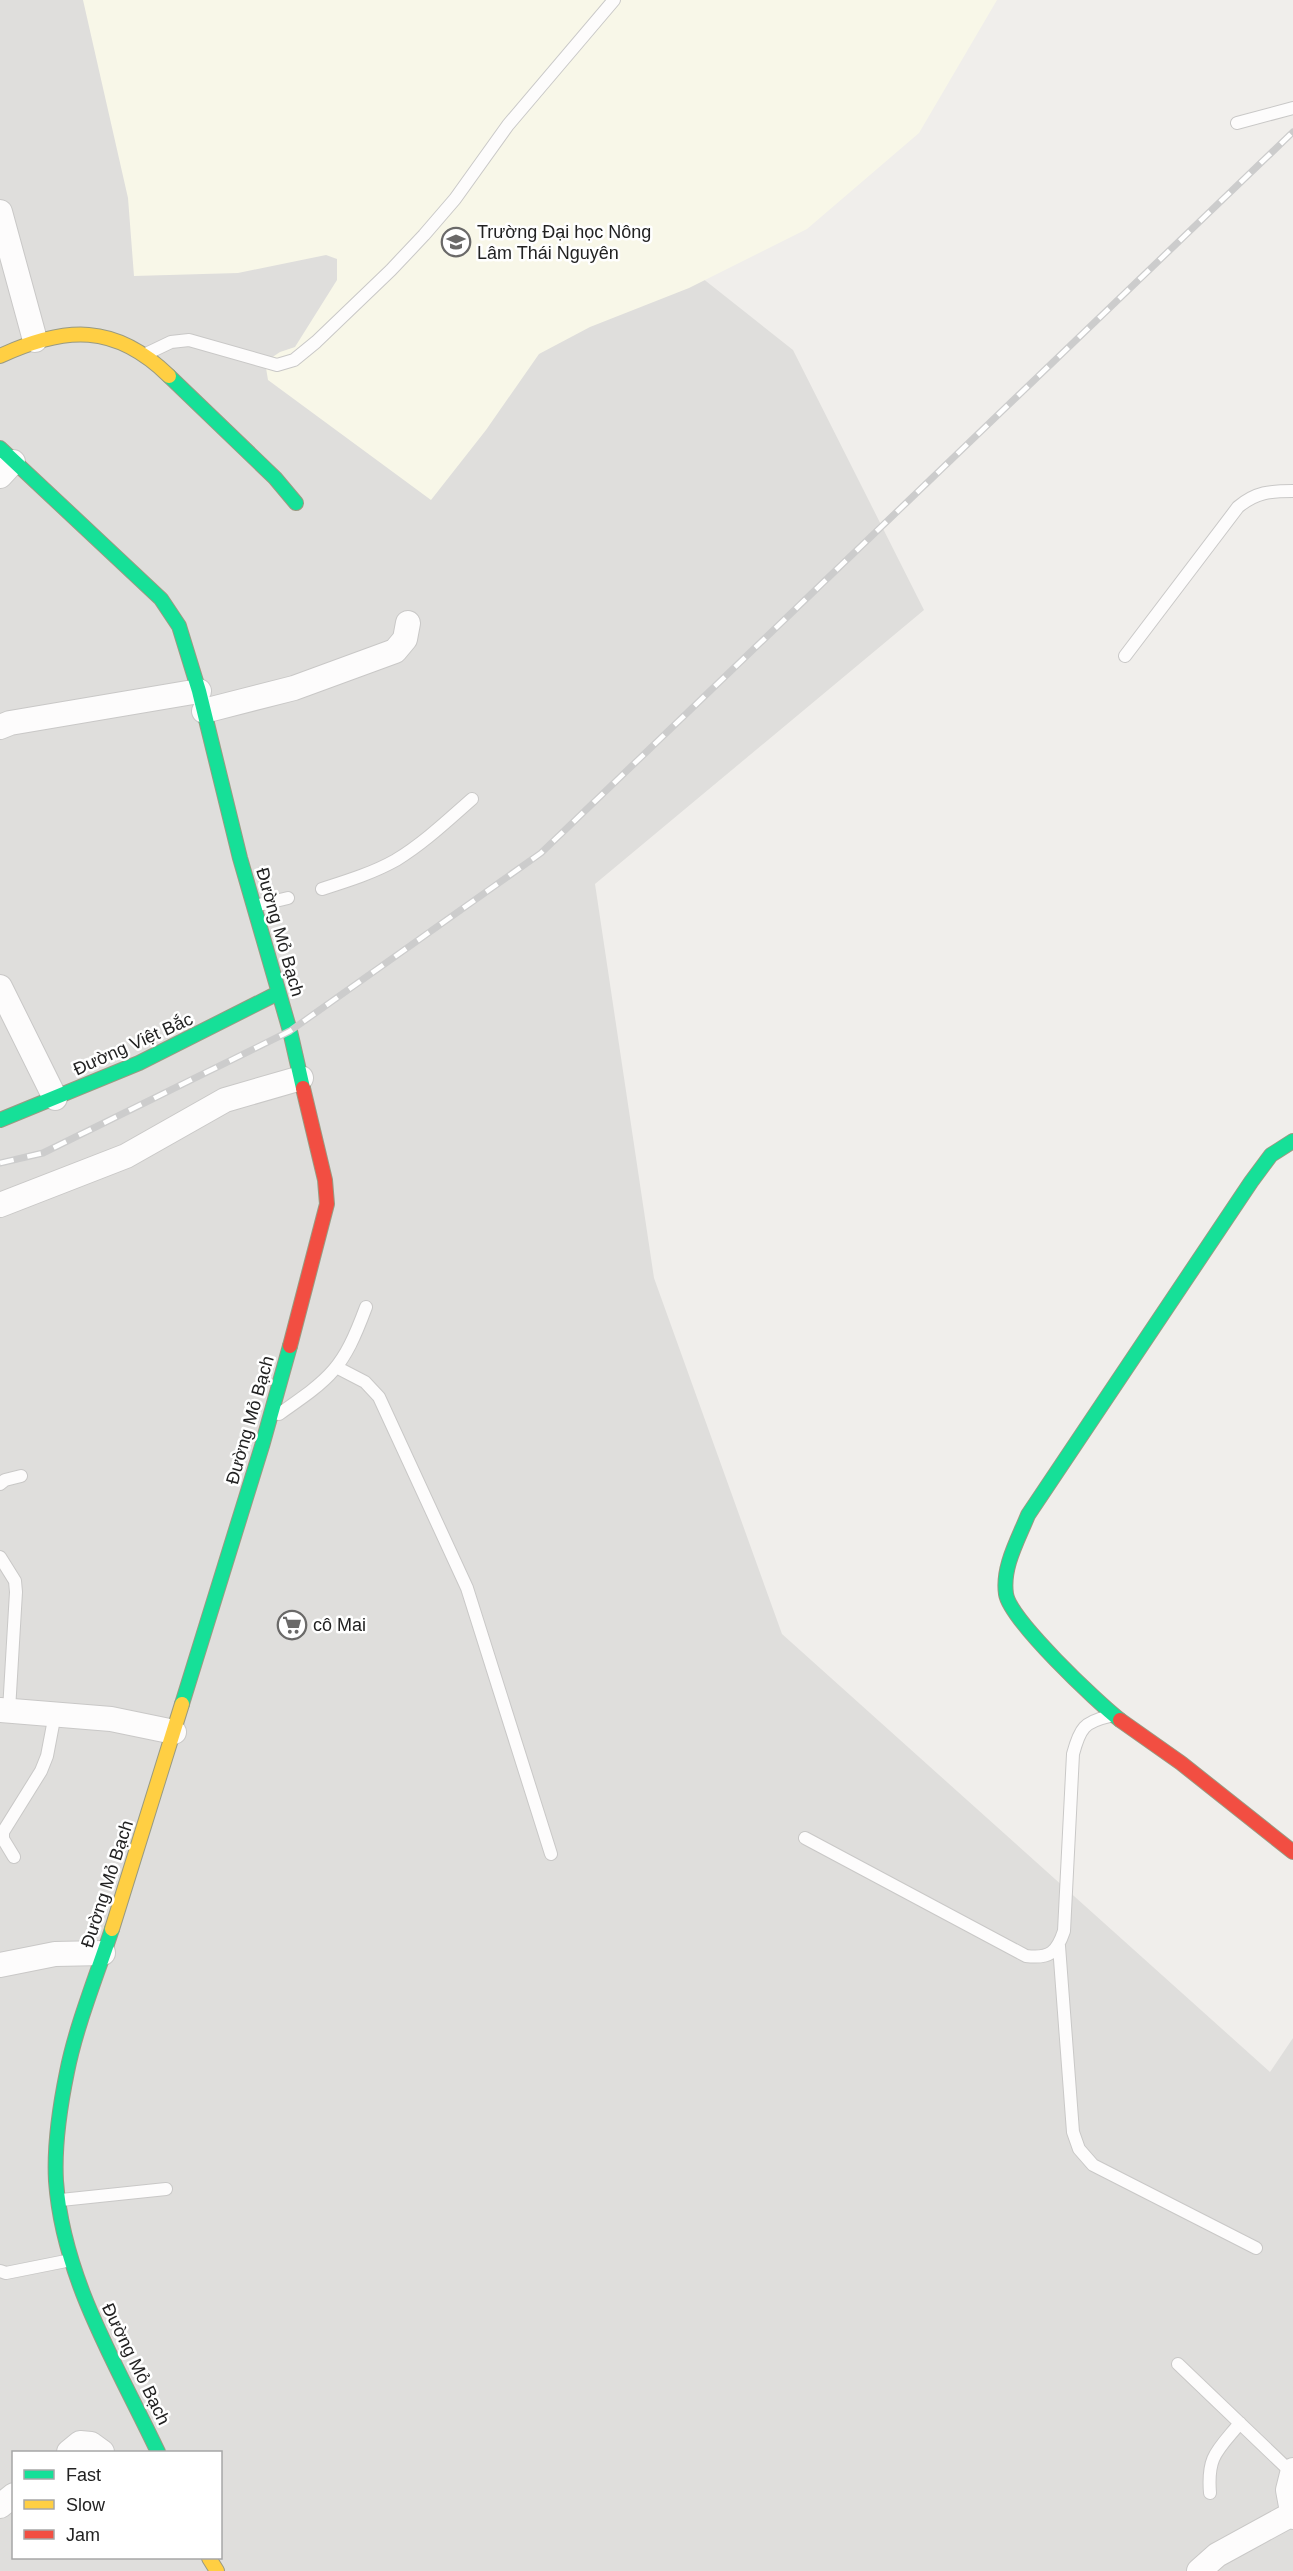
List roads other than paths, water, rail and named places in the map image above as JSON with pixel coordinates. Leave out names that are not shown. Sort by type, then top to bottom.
[{"type":"street","points":[[0,212],[35,340]]},
{"type":"street","points":[[0,356],[35,340],[88,334],[114,339],[144,355],[160,367],[275,478],[296,503]]},
{"type":"street","name":"Đường Mỏ Bạch","points":[[4,462],[172,613],[179,626],[321,1154],[327,1204],[322,1231],[269,1420],[67,2072],[56,2180],[73,2260],[85,2300],[158,2451]]},
{"type":"street","points":[[0,728],[10,723],[294,688],[395,651],[405,639],[408,623]]},
{"type":"street","points":[[0,987],[55,1098]]},
{"type":"street","name":"Đường Việt Bắc","points":[[0,1119],[139,1063],[278,993]]},
{"type":"street","points":[[0,1205],[126,1156],[225,1100],[301,1078]]},
{"type":"street","points":[[1293,1141],[1271,1155],[1251,1182],[1041,1495],[1028,1515],[1006,1570],[1006,1596],[1022,1624],[1114,1715],[1181,1763],[1293,1852]]},
{"type":"street","points":[[5,1710],[111,1719],[174,1732]]},
{"type":"street","points":[[0,1965],[55,1954],[104,1953]]},
{"type":"street","points":[[70,2451],[80,2443],[91,2444],[101,2451]]},
{"type":"street","points":[[1198,2571],[1217,2555],[1293,2516],[1288,2490],[1293,2472]]},
{"type":"street","points":[[0,2506],[12,2497]]},
{"type":"lane","points":[[144,355],[171,342],[189,340],[278,365],[294,360],[375,286],[424,235],[455,199],[508,125],[614,0]]},
{"type":"lane","points":[[1237,123],[1293,108]]},
{"type":"lane","points":[[1125,656],[1238,507],[1251,495],[1268,491],[1293,491]]},
{"type":"lane","points":[[322,889],[368,874],[395,860],[423,842],[472,799]]},
{"type":"lane","points":[[254,907],[288,898]]},
{"type":"lane","points":[[269,1420],[324,1382],[338,1368],[353,1342],[366,1307]]},
{"type":"lane","points":[[338,1368],[365,1382],[379,1397],[467,1588],[550,1854]]},
{"type":"lane","points":[[0,1484],[5,1480],[21,1476]]},
{"type":"lane","points":[[0,1557],[15,1581],[16,1592],[5,1710]]},
{"type":"lane","points":[[14,1857],[3,1839],[3,1832],[47,1756],[55,1714]]},
{"type":"lane","points":[[1114,1715],[1091,1720],[1079,1733],[1073,1754],[1064,1930],[1059,1946],[1073,2132],[1079,2149],[1093,2165],[1256,2248]]},
{"type":"lane","points":[[805,1838],[1026,1956],[1040,1958],[1059,1946]]},
{"type":"lane","points":[[59,2200],[166,2189]]},
{"type":"lane","points":[[0,2271],[6,2273],[73,2260]]},
{"type":"lane","points":[[1178,2364],[1293,2472]]},
{"type":"lane","points":[[1210,2493],[1208,2470],[1214,2455],[1240,2423]]},
{"type":"railway","points":[[0,1163],[43,1153],[290,1031],[541,853],[1293,132]]},
{"type":"place","name":"Trường Đại học Nông Lâm Thái Nguyên","points":[[456,242]]},
{"type":"place","name":"cô Mai","points":[[292,1625]]}]
